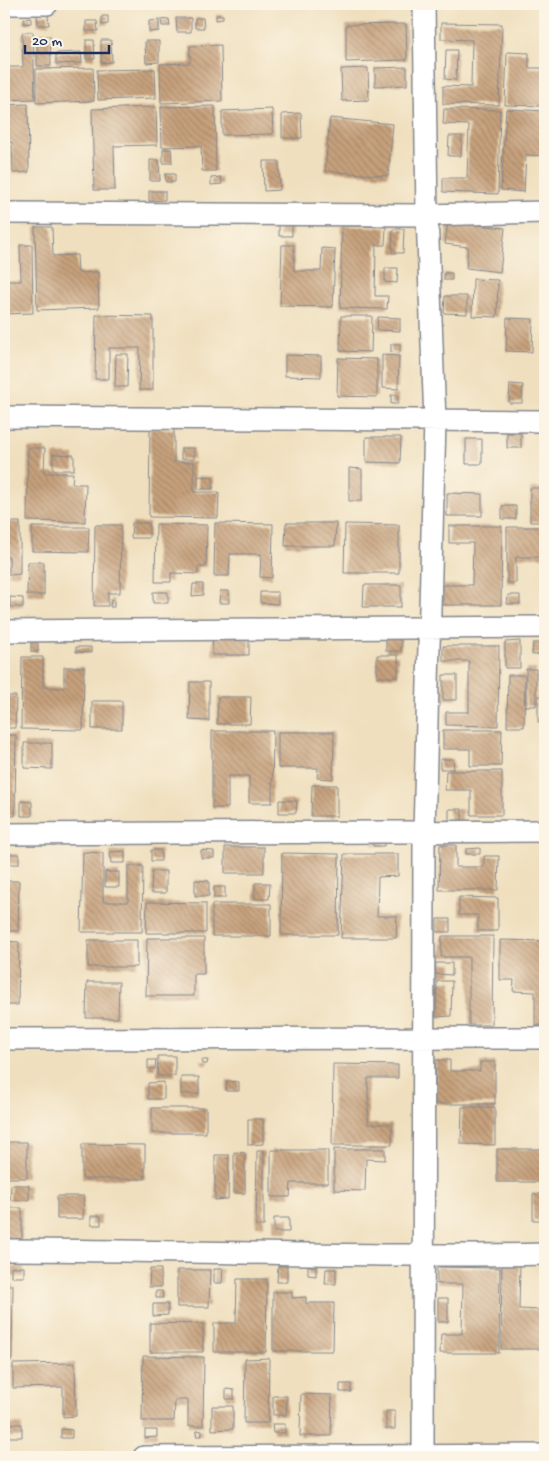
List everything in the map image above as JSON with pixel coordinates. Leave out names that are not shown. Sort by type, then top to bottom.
[{"type":"street","points":[[4,4],[47,4]]},
{"type":"street","points":[[423,1456],[424,833],[435,421],[427,214],[424,4]]},
{"type":"street","points":[[4,213],[427,214],[545,212]]},
{"type":"street","points":[[4,417],[545,421]]},
{"type":"street","points":[[4,631],[545,627]]},
{"type":"street","points":[[4,834],[545,831]]},
{"type":"street","points":[[4,1039],[545,1038]]},
{"type":"street","points":[[4,1250],[165,1250],[422,1257],[545,1254]]},
{"type":"street","points":[[144,1457],[545,1455]]},
{"type":"building","points":[[37,15],[48,15],[49,25],[38,25]]},
{"type":"building","points":[[216,15],[223,15],[223,19],[216,20]]},
{"type":"building","points":[[102,16],[108,16],[108,24],[102,25]]},
{"type":"building","points":[[31,18],[31,23],[24,24],[24,19]]},
{"type":"building","points":[[176,18],[191,18],[191,32],[177,32]]},
{"type":"building","points":[[195,18],[203,18],[204,28],[195,28]]},
{"type":"building","points":[[169,19],[170,26],[162,26],[161,20]]},
{"type":"building","points":[[159,20],[159,31],[149,32],[149,21]]},
{"type":"building","points":[[86,21],[97,21],[98,31],[86,31]]},
{"type":"building","points":[[441,23],[502,24],[499,105],[443,104],[443,86],[471,87],[472,40],[441,39]]},
{"type":"building","points":[[406,24],[407,60],[346,62],[346,25]]},
{"type":"building","points":[[33,32],[35,99],[4,100],[4,67],[23,67],[22,33]]},
{"type":"building","points":[[37,36],[50,36],[51,66],[37,66]]},
{"type":"building","points":[[86,40],[94,40],[95,59],[86,59]]},
{"type":"building","points":[[101,40],[111,40],[112,62],[101,63]]},
{"type":"building","points":[[145,41],[159,41],[159,62],[146,63]]},
{"type":"building","points":[[221,45],[222,101],[161,103],[160,64],[190,63],[190,46]]},
{"type":"building","points":[[446,50],[457,50],[456,80],[445,79]]},
{"type":"building","points":[[81,52],[82,63],[56,64],[56,53]]},
{"type":"building","points":[[507,52],[529,53],[529,68],[545,68],[545,106],[505,105]]},
{"type":"building","points":[[407,67],[407,85],[375,86],[375,68]]},
{"type":"building","points":[[93,68],[94,101],[36,103],[36,69]]},
{"type":"building","points":[[368,68],[369,100],[342,101],[341,69]]},
{"type":"building","points":[[155,69],[156,98],[98,100],[97,70]]},
{"type":"building","points":[[28,104],[29,172],[13,173],[12,142],[4,143],[4,105]]},
{"type":"building","points":[[215,106],[216,171],[202,171],[201,146],[162,147],[161,107]]},
{"type":"building","points":[[156,107],[157,145],[114,146],[115,190],[94,190],[92,109]]},
{"type":"building","points":[[272,109],[273,134],[222,135],[222,111]]},
{"type":"building","points":[[444,109],[500,110],[498,194],[443,192],[443,178],[467,178],[469,125],[443,124]]},
{"type":"building","points":[[506,109],[545,111],[545,156],[526,155],[524,192],[501,190]]},
{"type":"building","points":[[301,113],[302,138],[282,138],[282,114]]},
{"type":"building","points":[[330,118],[393,124],[388,176],[325,171]]},
{"type":"building","points":[[449,136],[462,136],[461,156],[448,156]]},
{"type":"building","points":[[163,149],[171,149],[172,163],[163,163]]},
{"type":"building","points":[[150,160],[159,160],[160,181],[150,181]]},
{"type":"building","points":[[263,161],[279,161],[280,190],[264,191]]},
{"type":"building","points":[[165,174],[175,174],[175,182],[166,182]]},
{"type":"building","points":[[221,177],[222,184],[211,185],[211,178]]},
{"type":"building","points":[[149,191],[165,191],[165,200],[149,201]]},
{"type":"building","points":[[448,222],[505,228],[500,272],[466,268],[468,247],[445,244]]},
{"type":"building","points":[[279,224],[292,224],[292,236],[279,236]]},
{"type":"building","points":[[342,226],[386,227],[385,245],[376,245],[375,296],[388,296],[387,309],[340,308]]},
{"type":"building","points":[[35,227],[52,227],[53,256],[77,255],[78,273],[98,272],[99,308],[37,310]]},
{"type":"building","points":[[393,229],[404,229],[403,253],[392,253]]},
{"type":"building","points":[[20,245],[32,245],[33,313],[4,314],[4,281],[21,281]]},
{"type":"building","points":[[282,245],[294,245],[294,271],[321,271],[322,248],[335,249],[333,307],[280,306]]},
{"type":"building","points":[[385,268],[398,268],[397,283],[385,282]]},
{"type":"building","points":[[444,273],[452,273],[452,280],[444,280]]},
{"type":"building","points":[[473,279],[498,280],[497,317],[472,316]]},
{"type":"building","points":[[445,296],[467,296],[467,314],[444,313]]},
{"type":"building","points":[[96,315],[153,316],[153,390],[139,390],[140,348],[109,348],[109,379],[95,379]]},
{"type":"building","points":[[341,316],[372,316],[371,352],[340,351]]},
{"type":"building","points":[[378,317],[400,318],[400,331],[377,330]]},
{"type":"building","points":[[507,318],[533,319],[532,352],[506,351]]},
{"type":"building","points":[[391,344],[400,344],[400,353],[391,352]]},
{"type":"building","points":[[116,354],[128,354],[127,387],[115,387]]},
{"type":"building","points":[[285,355],[321,356],[321,377],[285,376]]},
{"type":"building","points":[[382,355],[399,356],[398,389],[382,388]]},
{"type":"building","points":[[338,358],[377,359],[377,397],[337,396]]},
{"type":"building","points":[[510,384],[523,385],[522,403],[509,403]]},
{"type":"building","points":[[391,395],[398,395],[398,404],[391,404]]},
{"type":"building","points":[[150,429],[174,429],[174,462],[194,462],[194,492],[219,492],[218,518],[149,517]]},
{"type":"building","points":[[507,433],[521,433],[521,448],[507,448]]},
{"type":"building","points":[[366,437],[401,437],[400,463],[366,462]]},
{"type":"building","points":[[466,439],[482,439],[482,464],[466,464]]},
{"type":"building","points":[[28,448],[45,448],[44,473],[73,473],[72,484],[86,484],[85,522],[27,521]]},
{"type":"building","points":[[181,448],[194,448],[194,459],[181,459]]},
{"type":"building","points":[[53,454],[74,455],[74,470],[53,470]]},
{"type":"building","points":[[349,468],[362,469],[362,501],[349,501]]},
{"type":"building","points":[[198,476],[213,477],[213,489],[198,489]]},
{"type":"building","points":[[530,488],[545,488],[545,522],[530,522]]},
{"type":"building","points":[[447,493],[482,494],[482,516],[447,516]]},
{"type":"building","points":[[502,506],[516,506],[516,519],[502,519]]},
{"type":"building","points":[[4,522],[20,522],[20,574],[9,575],[9,557],[4,557]]},
{"type":"building","points":[[132,523],[149,523],[149,538],[131,538]]},
{"type":"building","points":[[215,523],[273,524],[272,578],[260,577],[261,554],[230,554],[229,576],[214,576]]},
{"type":"building","points":[[286,523],[336,523],[335,546],[285,546]]},
{"type":"building","points":[[156,524],[207,525],[206,567],[198,567],[198,574],[171,573],[171,582],[155,582]]},
{"type":"building","points":[[345,524],[399,525],[399,573],[344,573]]},
{"type":"building","points":[[95,525],[121,525],[120,593],[108,593],[108,606],[94,606]]},
{"type":"building","points":[[449,526],[502,526],[501,605],[443,605],[443,585],[472,585],[473,543],[449,543]]},
{"type":"building","points":[[32,527],[89,527],[88,552],[32,551]]},
{"type":"building","points":[[507,527],[545,527],[545,557],[516,557],[516,583],[507,583]]},
{"type":"building","points":[[28,562],[44,562],[44,595],[27,595]]},
{"type":"building","points":[[193,584],[203,584],[203,595],[192,596]]},
{"type":"building","points":[[364,585],[401,585],[401,607],[363,607]]},
{"type":"building","points":[[220,591],[229,591],[229,603],[219,603]]},
{"type":"building","points":[[153,592],[168,592],[168,603],[153,603]]},
{"type":"building","points":[[260,592],[278,592],[278,604],[260,603]]},
{"type":"building","points":[[508,595],[520,595],[520,604],[507,604]]},
{"type":"building","points":[[10,597],[23,598],[23,607],[10,607]]},
{"type":"building","points":[[111,599],[114,600],[114,607],[110,607]]},
{"type":"building","points":[[386,633],[401,633],[401,651],[386,651]]},
{"type":"building","points":[[213,634],[249,634],[249,655],[212,655]]},
{"type":"building","points":[[520,641],[520,668],[505,668],[505,642]]},
{"type":"building","points":[[31,643],[38,643],[38,652],[31,652]]},
{"type":"building","points":[[533,643],[545,643],[545,654],[532,655]]},
{"type":"building","points":[[443,646],[499,646],[498,726],[446,725],[446,712],[469,712],[469,661],[443,661]]},
{"type":"building","points":[[76,647],[91,647],[91,653],[76,652]]},
{"type":"building","points":[[377,655],[398,655],[398,677],[377,677]]},
{"type":"building","points":[[22,657],[43,657],[43,687],[64,688],[64,667],[84,667],[83,730],[21,729]]},
{"type":"building","points":[[526,669],[536,669],[536,706],[526,706]]},
{"type":"building","points":[[443,675],[457,675],[457,700],[443,700]]},
{"type":"building","points":[[508,675],[525,675],[524,727],[507,727]]},
{"type":"building","points":[[190,682],[209,682],[209,721],[189,720]]},
{"type":"building","points":[[4,696],[16,696],[15,728],[4,728]]},
{"type":"building","points":[[538,696],[545,696],[545,722],[538,722]]},
{"type":"building","points":[[218,697],[251,697],[250,724],[217,724]]},
{"type":"building","points":[[92,701],[122,701],[122,729],[92,729]]},
{"type":"building","points":[[443,730],[502,730],[501,766],[470,766],[470,749],[443,749]]},
{"type":"building","points":[[212,731],[273,731],[272,803],[249,803],[249,776],[228,776],[228,808],[212,808]]},
{"type":"building","points":[[278,732],[334,732],[333,779],[317,778],[318,768],[278,768]]},
{"type":"building","points":[[4,735],[16,735],[15,816],[4,816]]},
{"type":"building","points":[[24,743],[52,743],[52,769],[24,768]]},
{"type":"building","points":[[440,759],[453,759],[454,769],[440,769]]},
{"type":"building","points":[[446,771],[502,771],[502,815],[471,815],[471,790],[445,790]]},
{"type":"building","points":[[312,785],[337,785],[337,816],[311,816]]},
{"type":"building","points":[[279,800],[297,801],[296,813],[279,813]]},
{"type":"building","points":[[21,801],[32,802],[32,816],[21,816]]},
{"type":"building","points":[[449,809],[462,809],[462,824],[449,824]]},
{"type":"building","points":[[373,839],[384,839],[384,846],[373,846]]},
{"type":"building","points":[[440,845],[456,845],[456,867],[484,867],[484,856],[499,856],[498,890],[439,890]]},
{"type":"building","points":[[225,847],[264,847],[264,873],[225,873]]},
{"type":"building","points":[[480,848],[480,854],[466,854],[466,849]]},
{"type":"building","points":[[151,850],[161,850],[161,861],[151,861]]},
{"type":"building","points":[[201,850],[214,851],[214,858],[201,858]]},
{"type":"building","points":[[125,851],[125,863],[111,863],[110,852]]},
{"type":"building","points":[[83,852],[103,853],[103,902],[128,902],[128,866],[143,866],[142,932],[81,932]]},
{"type":"building","points":[[282,853],[339,854],[338,935],[281,935]]},
{"type":"building","points":[[7,854],[19,854],[19,864],[7,864]]},
{"type":"building","points":[[344,854],[398,854],[398,876],[378,877],[377,916],[397,916],[396,938],[341,938]]},
{"type":"building","points":[[152,871],[166,871],[166,893],[151,893]]},
{"type":"building","points":[[105,872],[119,872],[119,887],[105,887]]},
{"type":"building","points":[[195,880],[209,881],[209,896],[195,896]]},
{"type":"building","points":[[4,881],[19,881],[18,931],[4,931]]},
{"type":"building","points":[[255,883],[270,883],[269,899],[255,899]]},
{"type":"building","points":[[214,887],[225,887],[225,898],[214,898]]},
{"type":"building","points":[[459,897],[498,898],[498,931],[478,931],[478,915],[459,915]]},
{"type":"building","points":[[147,902],[206,903],[206,933],[146,933]]},
{"type":"building","points":[[212,904],[271,904],[271,936],[212,936]]},
{"type":"building","points":[[437,919],[450,919],[450,932],[437,932]]},
{"type":"building","points":[[442,936],[493,936],[492,1025],[469,1025],[469,957],[441,957]]},
{"type":"building","points":[[147,938],[204,938],[204,974],[194,974],[194,996],[146,996]]},
{"type":"building","points":[[88,940],[137,940],[137,967],[88,967]]},
{"type":"building","points":[[500,940],[545,941],[545,1025],[535,1025],[535,992],[513,991],[514,980],[500,980]]},
{"type":"building","points":[[4,941],[19,942],[18,1005],[4,1005]]},
{"type":"building","points":[[436,963],[452,963],[452,975],[435,974]]},
{"type":"building","points":[[437,981],[452,981],[451,1016],[436,1017]]},
{"type":"building","points":[[87,982],[119,982],[118,1018],[86,1018]]},
{"type":"building","points":[[158,1056],[175,1056],[175,1076],[157,1076]]},
{"type":"building","points":[[148,1060],[156,1060],[155,1069],[148,1069]]},
{"type":"building","points":[[201,1060],[208,1060],[207,1064],[202,1064]]},
{"type":"building","points":[[436,1060],[450,1060],[450,1071],[480,1071],[480,1062],[495,1062],[495,1104],[435,1104]]},
{"type":"building","points":[[333,1064],[398,1065],[398,1078],[368,1078],[368,1124],[392,1124],[392,1145],[332,1145]]},
{"type":"building","points":[[181,1077],[199,1077],[199,1094],[181,1094]]},
{"type":"building","points":[[227,1081],[239,1082],[239,1091],[226,1091]]},
{"type":"building","points":[[164,1082],[164,1099],[148,1099],[148,1083]]},
{"type":"building","points":[[462,1107],[495,1107],[495,1145],[461,1144]]},
{"type":"building","points":[[152,1108],[206,1108],[206,1133],[152,1133]]},
{"type":"building","points":[[248,1119],[263,1119],[263,1144],[248,1145]]},
{"type":"building","points":[[4,1142],[27,1142],[27,1178],[4,1178]]},
{"type":"building","points":[[82,1144],[145,1145],[145,1179],[82,1179]]},
{"type":"building","points":[[334,1149],[385,1149],[385,1160],[366,1159],[365,1191],[334,1190]]},
{"type":"building","points":[[497,1149],[545,1149],[545,1182],[497,1182]]},
{"type":"building","points":[[271,1150],[328,1150],[328,1183],[291,1183],[290,1197],[271,1197]]},
{"type":"building","points":[[257,1151],[264,1151],[264,1226],[256,1226]]},
{"type":"building","points":[[234,1152],[245,1153],[245,1193],[234,1193]]},
{"type":"building","points":[[215,1155],[229,1155],[228,1199],[215,1200]]},
{"type":"building","points":[[11,1185],[29,1185],[29,1200],[10,1200]]},
{"type":"building","points":[[533,1194],[545,1194],[545,1220],[533,1220]]},
{"type":"building","points":[[57,1196],[84,1196],[83,1219],[57,1219]]},
{"type":"building","points":[[4,1208],[22,1208],[22,1240],[4,1240]]},
{"type":"building","points":[[91,1216],[101,1216],[101,1225],[91,1225]]},
{"type":"building","points":[[274,1218],[289,1218],[289,1232],[274,1232]]},
{"type":"building","points":[[520,1263],[519,1309],[541,1310],[541,1274],[545,1274],[545,1349],[501,1349],[502,1264]]},
{"type":"building","points":[[278,1266],[287,1266],[287,1282],[277,1282]]},
{"type":"building","points":[[308,1266],[316,1266],[316,1276],[308,1275]]},
{"type":"building","points":[[11,1267],[24,1267],[24,1277],[11,1277]]},
{"type":"building","points":[[437,1267],[500,1268],[499,1353],[440,1353],[441,1334],[462,1334],[463,1284],[437,1284]]},
{"type":"building","points":[[150,1269],[161,1269],[161,1287],[149,1287]]},
{"type":"building","points":[[214,1269],[223,1269],[222,1283],[214,1283]]},
{"type":"building","points":[[326,1269],[336,1269],[336,1284],[325,1284]]},
{"type":"building","points":[[177,1270],[210,1270],[209,1307],[177,1307]]},
{"type":"building","points":[[237,1279],[267,1279],[266,1352],[214,1352],[214,1323],[236,1323]]},
{"type":"building","points":[[4,1285],[13,1285],[12,1359],[4,1359]]},
{"type":"building","points":[[156,1291],[162,1291],[163,1298],[156,1298]]},
{"type":"building","points":[[273,1292],[292,1292],[292,1298],[306,1297],[306,1303],[334,1303],[333,1351],[273,1351]]},
{"type":"building","points":[[438,1298],[448,1298],[448,1322],[438,1322]]},
{"type":"building","points":[[153,1304],[168,1304],[168,1315],[153,1316]]},
{"type":"building","points":[[150,1323],[203,1324],[203,1352],[150,1352]]},
{"type":"building","points":[[143,1356],[204,1357],[203,1426],[188,1426],[188,1400],[175,1400],[174,1421],[142,1421]]},
{"type":"building","points":[[269,1358],[268,1423],[244,1423],[245,1359]]},
{"type":"building","points":[[75,1363],[76,1416],[63,1417],[63,1387],[13,1388],[13,1364]]},
{"type":"building","points":[[340,1384],[351,1384],[351,1392],[340,1392]]},
{"type":"building","points":[[226,1389],[234,1390],[234,1399],[226,1399]]},
{"type":"building","points":[[301,1394],[332,1395],[331,1436],[300,1436]]},
{"type":"building","points":[[273,1396],[287,1396],[286,1415],[273,1415]]},
{"type":"building","points":[[212,1406],[233,1406],[233,1429],[212,1430]]},
{"type":"building","points":[[386,1411],[395,1411],[395,1429],[386,1429]]},
{"type":"building","points":[[9,1424],[22,1424],[22,1437],[9,1437]]},
{"type":"building","points":[[272,1424],[285,1424],[285,1433],[273,1433]]},
{"type":"building","points":[[61,1429],[72,1430],[72,1438],[61,1438]]},
{"type":"building","points":[[145,1430],[157,1430],[157,1437],[145,1438]]},
{"type":"building","points":[[197,1430],[202,1431],[202,1436],[196,1436]]}]
